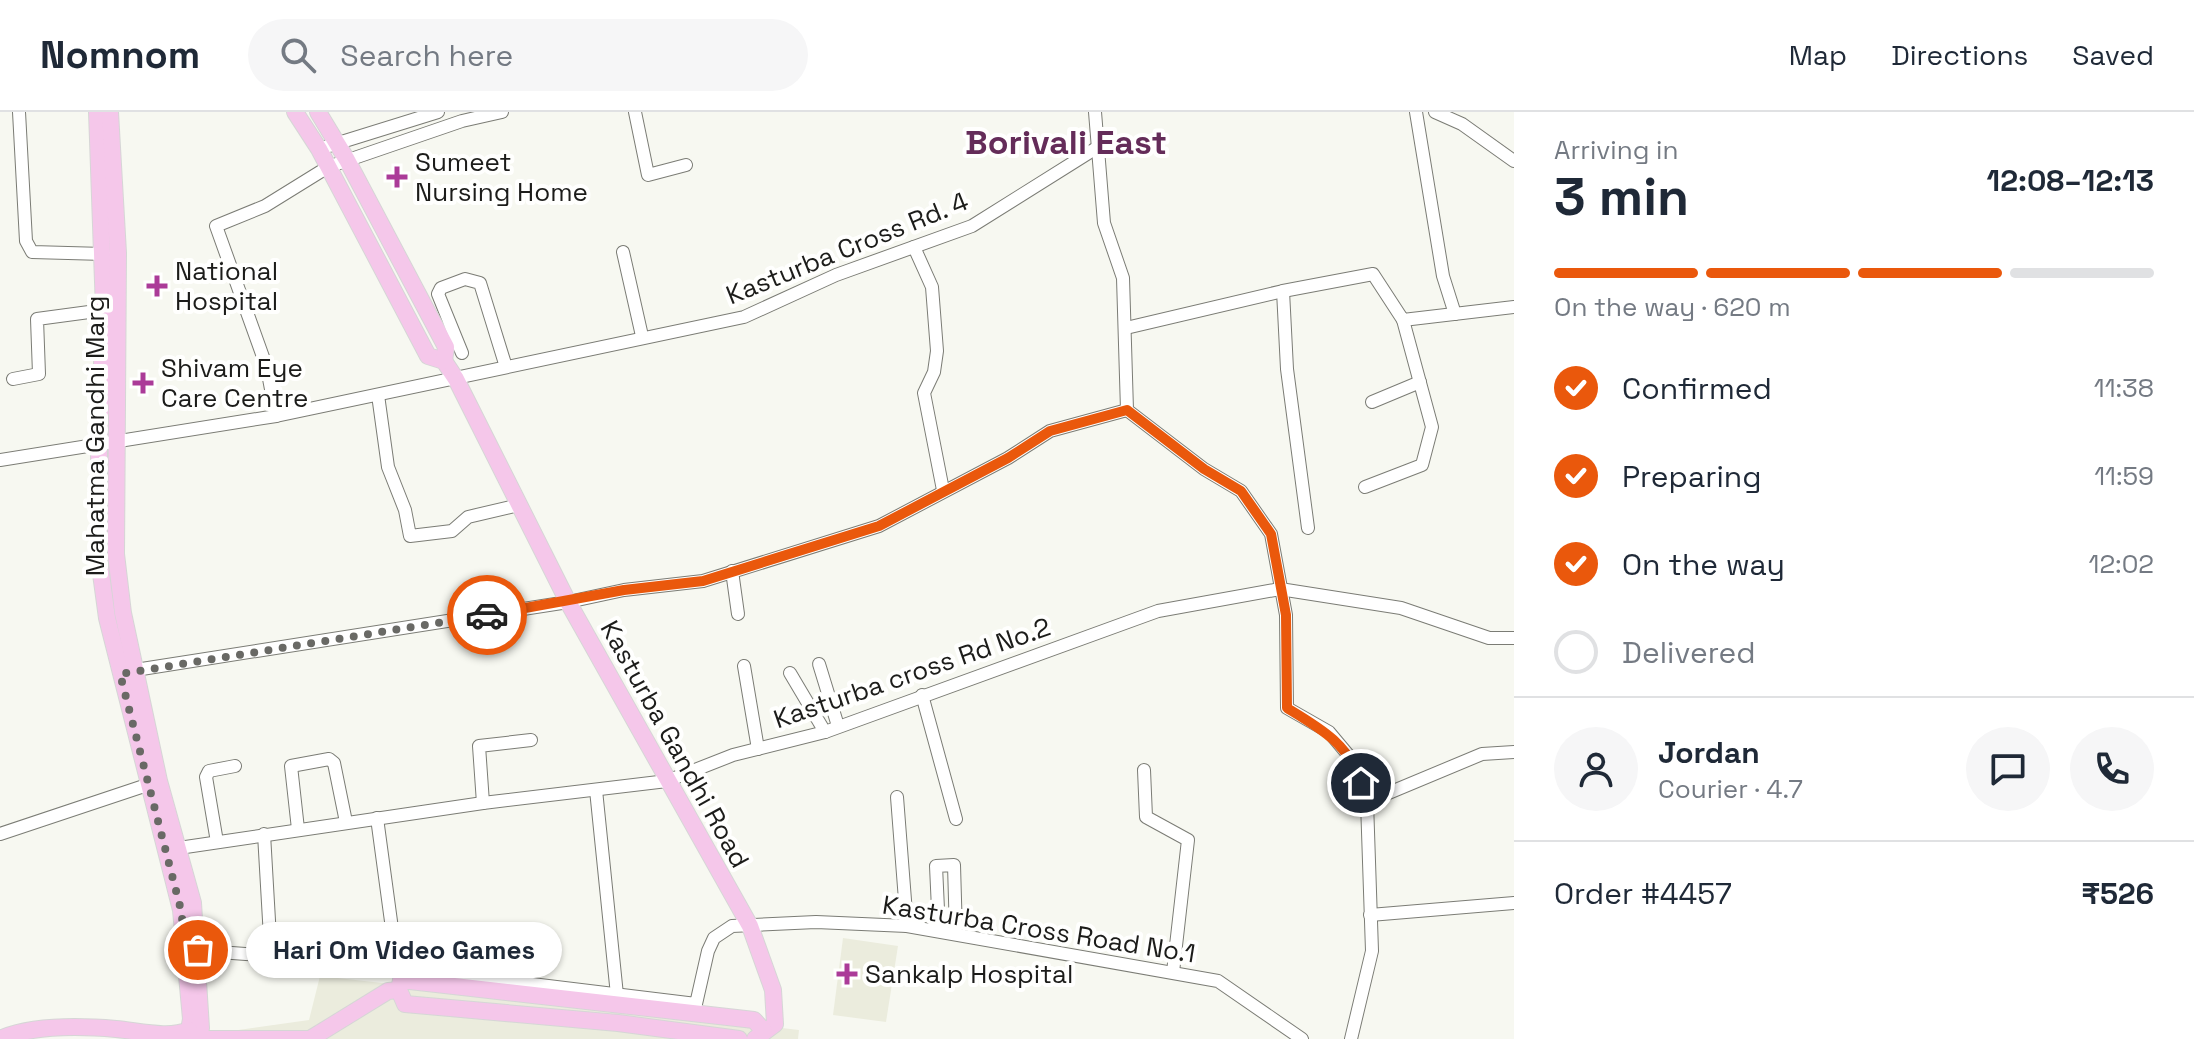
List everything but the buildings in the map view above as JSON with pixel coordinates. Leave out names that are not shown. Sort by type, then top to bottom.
[{"type":"main road","points":[[97,112],[104,254],[106,444],[99,559],[107,618],[127,672],[172,849],[181,910],[192,950],[201,1028],[194,1035]]},
{"type":"main road","name":"Mahatma Gandhi Marg","points":[[106,444],[118,253],[110,112]]},
{"type":"main road","name":"Kasturba Gandhi Road","points":[[295,112],[319,149],[428,356],[444,361],[456,379],[568,602],[750,926],[776,1004],[775,1024],[759,1035],[754,1020],[399,979]]},
{"type":"main road","points":[[318,112],[347,160],[446,347],[444,361]]},
{"type":"main road","points":[[9,1037],[114,1034],[310,1039],[388,991],[399,979]]},
{"type":"main road","points":[[399,979],[405,1004],[618,1023],[739,1039]]},
{"type":"street","points":[[19,112],[26,241],[32,252],[104,254]]},
{"type":"street","points":[[319,149],[438,112]]},
{"type":"street","points":[[276,416],[267,368],[216,226],[265,206],[328,167],[462,121],[502,112]]},
{"type":"street","points":[[635,112],[648,175],[686,165]]},
{"type":"street","points":[[1095,112],[1104,223],[1123,278],[1127,410]]},
{"type":"street","points":[[1416,112],[1443,276],[1455,314]]},
{"type":"street","points":[[1435,112],[1462,124],[1514,161]]},
{"type":"street","name":"Kasturba Cross Rd. 4","points":[[0,460],[276,416],[642,336],[744,317],[836,275],[972,226],[1098,147]]},
{"type":"street","points":[[914,247],[932,287],[937,351],[934,372],[924,393],[943,490]]},
{"type":"street","points":[[623,252],[642,336]]},
{"type":"street","points":[[1126,328],[1283,291],[1373,274],[1403,320],[1432,427],[1422,465],[1365,487]]},
{"type":"street","points":[[462,353],[438,294],[441,288],[471,279],[480,283],[506,367]]},
{"type":"street","points":[[1283,291],[1287,369],[1308,528]]},
{"type":"street","points":[[1403,320],[1514,307]]},
{"type":"street","points":[[13,379],[35,376],[40,370],[37,319],[104,310]]},
{"type":"street","points":[[1372,402],[1420,382]]},
{"type":"street","points":[[378,395],[388,467],[405,510],[410,536],[452,531],[468,517],[519,505]]},
{"type":"street","points":[[127,672],[568,602],[624,590],[703,581],[879,526],[1008,458],[1050,431],[1127,410]]},
{"type":"street","points":[[1127,410],[1204,469],[1241,491],[1271,534],[1286,615],[1287,708],[1329,732],[1355,763],[1367,802],[1372,951],[1351,1039]]},
{"type":"street","points":[[732,571],[738,614]]},
{"type":"street","name":"Kasturba cross Rd No.2","points":[[172,849],[483,803],[667,781],[758,749],[825,732],[1158,611],[1280,589],[1401,608],[1489,638],[1514,638]]},
{"type":"street","points":[[819,664],[838,726]]},
{"type":"street","points":[[744,666],[758,749]]},
{"type":"street","points":[[790,673],[825,732]]},
{"type":"street","points":[[922,695],[956,819]]},
{"type":"street","points":[[483,803],[479,746],[531,740]]},
{"type":"street","points":[[1367,802],[1482,754],[1514,752]]},
{"type":"street","points":[[298,829],[291,766],[329,759],[334,763],[346,822]]},
{"type":"street","points":[[217,842],[206,777],[209,771],[235,766]]},
{"type":"street","points":[[1144,770],[1146,817],[1188,840],[1173,972]]},
{"type":"street","points":[[0,834],[153,783]]},
{"type":"street","points":[[192,950],[271,955],[399,979],[539,983],[617,995],[596,790]]},
{"type":"street","points":[[897,797],[907,926]]},
{"type":"street","points":[[377,818],[399,979]]},
{"type":"street","points":[[264,834],[271,955]]},
{"type":"street","points":[[939,931],[936,866],[954,865],[956,934]]},
{"type":"street","points":[[1370,915],[1514,903]]},
{"type":"street","name":"Kasturba Cross Road No.1","points":[[617,995],[696,1004],[714,938],[732,926],[816,922],[907,926],[1218,981],[1302,1039]]},
{"type":"shaded area","points":[[843,938],[898,946],[886,1022],[833,1015]]},
{"type":"shaded area","points":[[320,976],[799,1030],[798,1039],[223,1039],[224,1032],[309,1020]]},
{"type":"way so far","points":[[198,950],[186,950],[181,910],[120,674],[134,669],[487,615]]},
{"type":"place","name":"Sumeet Nursing Home","points":[[397,177]]},
{"type":"place","name":"National Hospital","points":[[157,286]]},
{"type":"place","name":"Shivam Eye Care Centre","points":[[143,383]]},
{"type":"place","name":"Hari Om Video Games","points":[[198,950]]},
{"type":"place","name":"Sankalp Hospital","points":[[847,974]]},
{"type":"district","name":"Borivali East","points":[[1066,142]]},
{"type":"route","points":[[487,615],[624,590],[703,581],[879,526],[1008,458],[1050,431],[1127,410],[1204,469],[1241,491],[1271,534],[1286,615],[1287,708],[1329,732],[1355,763],[1361,783]]}]
